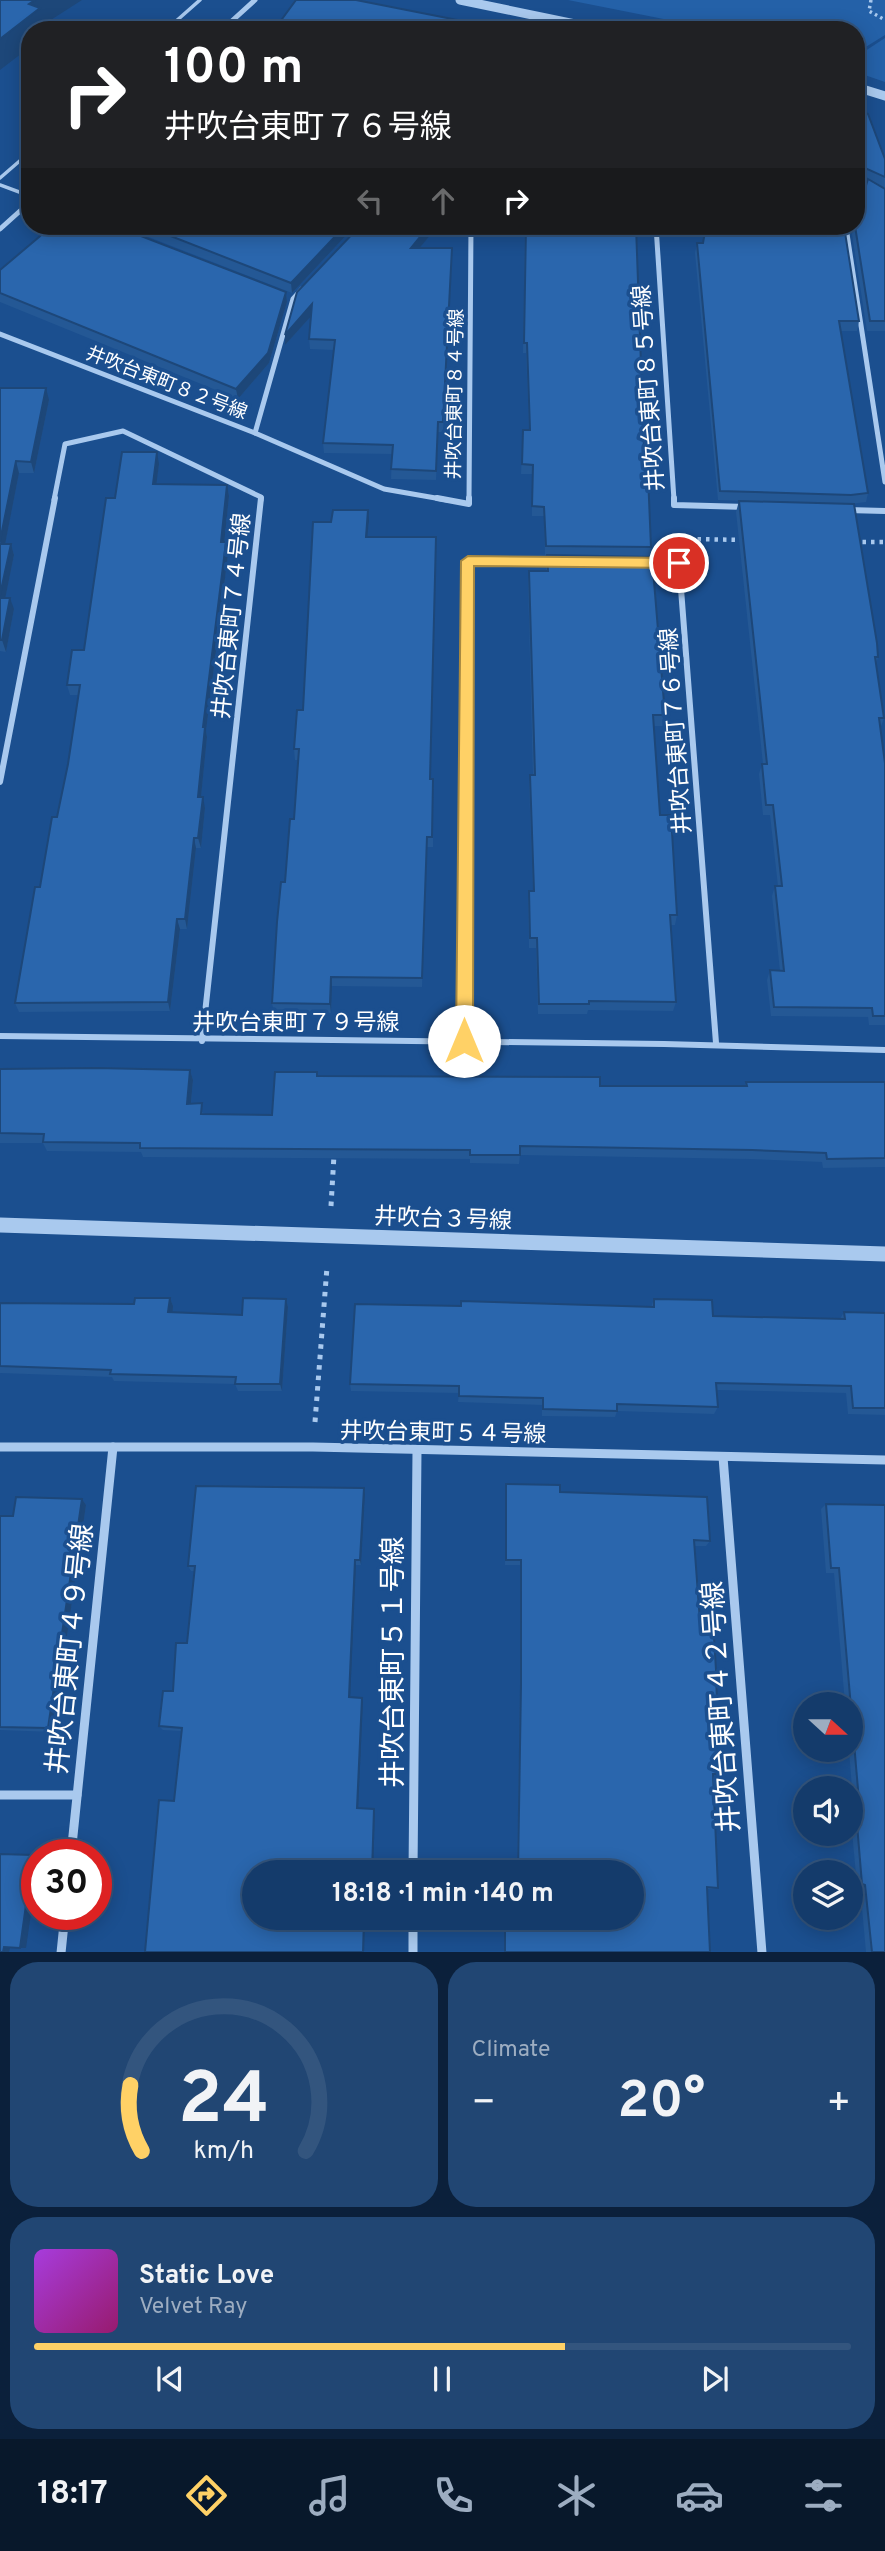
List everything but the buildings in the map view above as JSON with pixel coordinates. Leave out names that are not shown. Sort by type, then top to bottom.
[{"type":"street","points":[[233,21],[256,0]]},
{"type":"street","points":[[460,0],[561,21]]},
{"type":"street","points":[[865,90],[885,96]]},
{"type":"street","points":[[865,182],[885,194]]},
{"type":"street","points":[[0,229],[21,210]]},
{"type":"street","points":[[130,235],[150,243]]},
{"type":"street","points":[[137,238],[140,235]]},
{"type":"street","name":"井吹台東町８４号線","points":[[255,433],[384,489],[469,504],[471,235]]},
{"type":"street","name":"井吹台東町８５号線","points":[[657,235],[674,505],[753,507]]},
{"type":"street","points":[[846,235],[885,482]]},
{"type":"street","name":"井吹台東町８２号線","points":[[0,334],[255,433],[293,299],[310,280]]},
{"type":"street","points":[[280,293],[293,299]]},
{"type":"street","name":"井吹台東町７４号線","points":[[0,782],[65,444],[123,431],[261,497],[202,1041]]},
{"type":"street","points":[[832,509],[885,511]]},
{"type":"street","points":[[464,1041],[468,561],[560,562]]},
{"type":"street","name":"井吹台東町７６号線","points":[[640,563],[679,563],[716,1044]]},
{"type":"street","name":"井吹台東町７９号線","points":[[0,1036],[202,1041],[716,1044],[885,1050]]},
{"type":"street","name":"井吹台３号線","points":[[0,1224],[885,1254]]},
{"type":"street","name":"井吹台東町５４号線","points":[[0,1447],[313,1447],[885,1460]]},
{"type":"street","name":"井吹台東町４９号線","points":[[73,1839],[113,1447]]},
{"type":"street","name":"井吹台東町５１号線","points":[[413,1860],[417,1451]]},
{"type":"street","name":"井吹台東町４２号線","points":[[723,1457],[762,1952]]},
{"type":"street","points":[[0,1795],[77,1795]]},
{"type":"street","points":[[61,1952],[63,1930]]},
{"type":"street","points":[[413,1930],[413,1952]]},
{"type":"lane","points":[[176,21],[200,0]]},
{"type":"lane","points":[[0,178],[21,160]]},
{"type":"lane","points":[[0,185],[21,193]]},
{"type":"path","points":[[871,0],[869,11],[885,20]]},
{"type":"path","points":[[313,1447],[335,1152]]},
{"type":"shaded area","points":[[568,0],[885,0],[885,35],[865,47],[865,21],[674,21]]},
{"type":"shaded area","points":[[885,38],[885,82],[865,75],[865,51]]},
{"type":"route","points":[[464,1041],[468,561],[679,563]]}]
